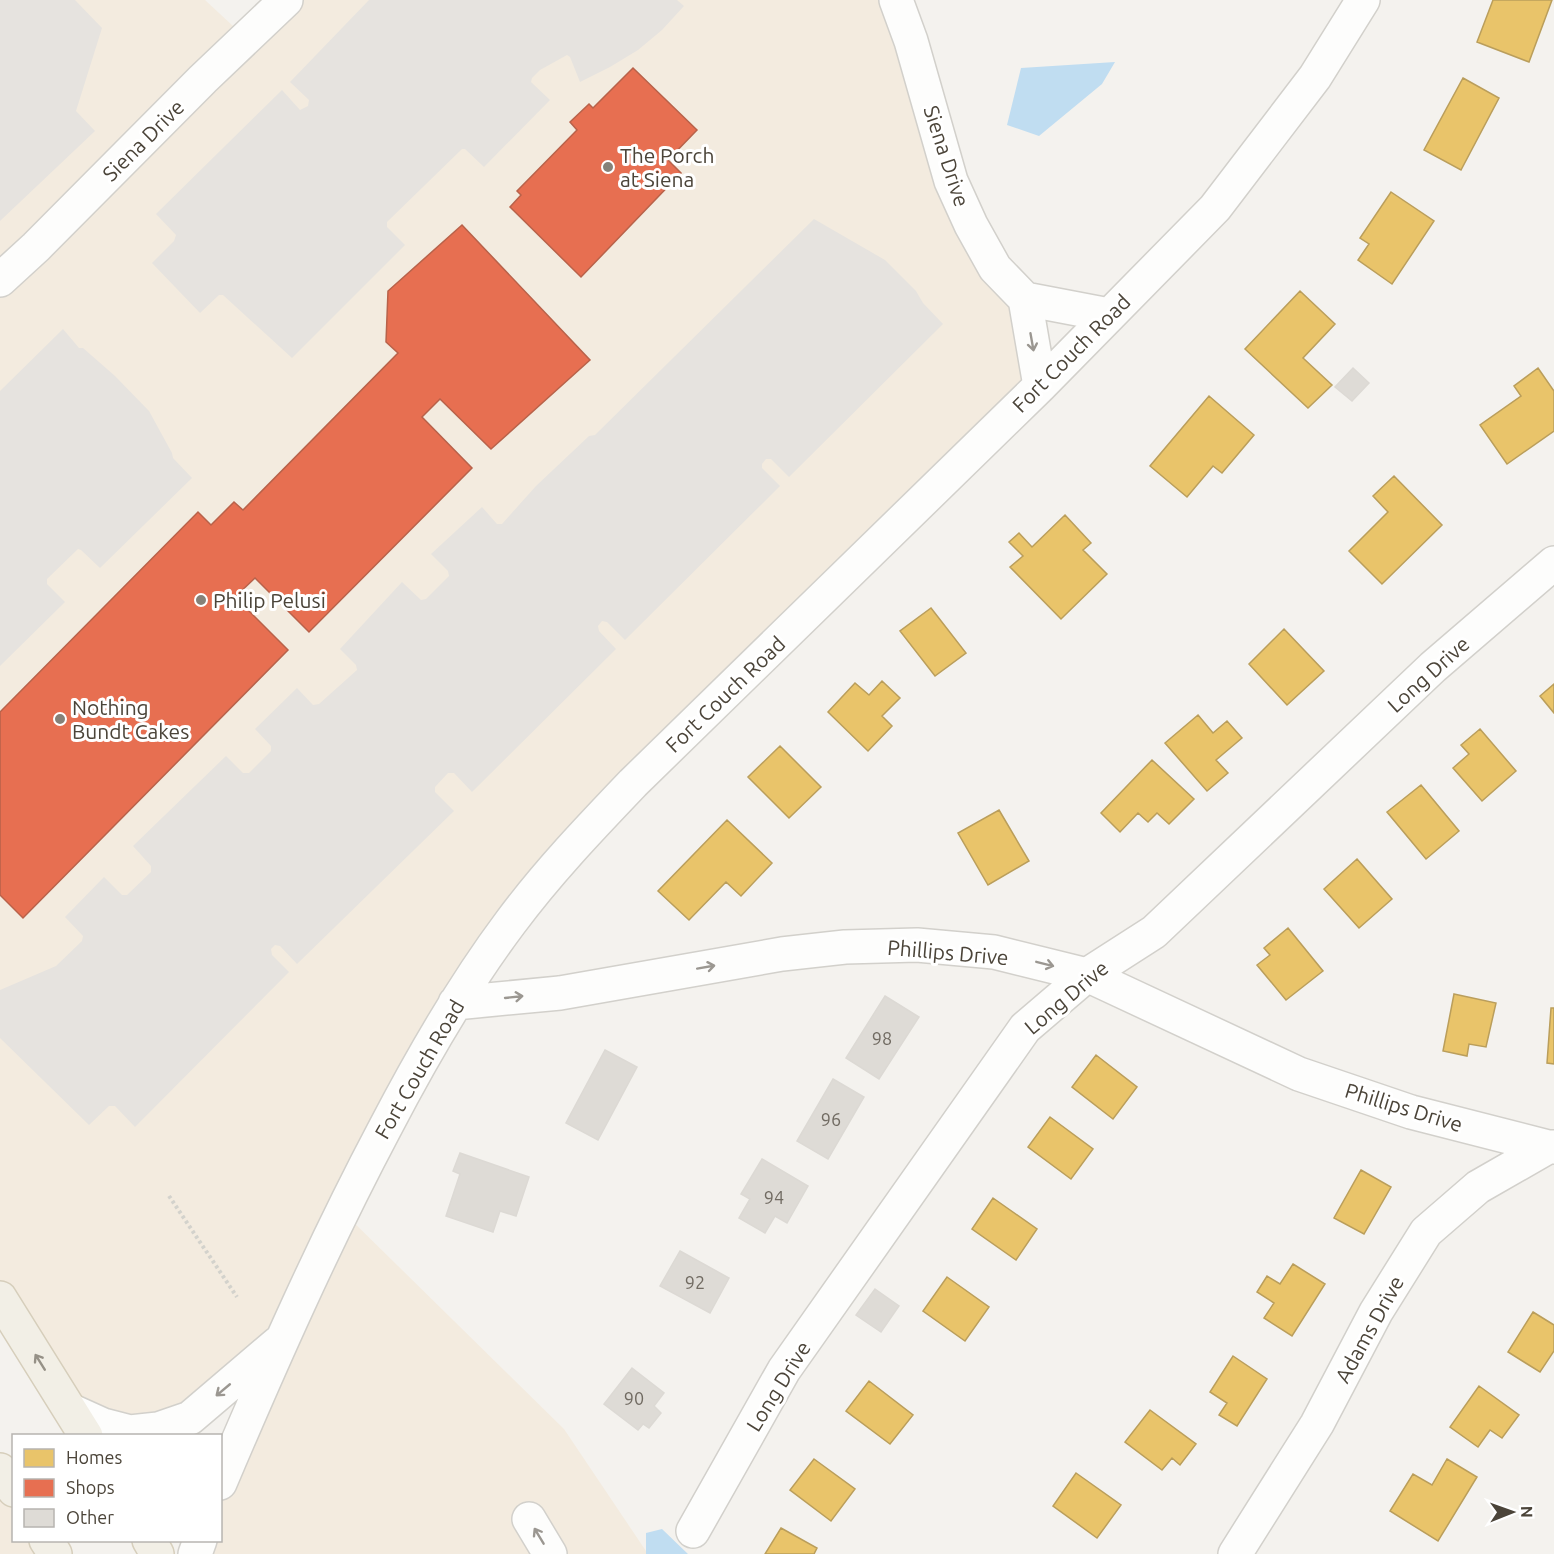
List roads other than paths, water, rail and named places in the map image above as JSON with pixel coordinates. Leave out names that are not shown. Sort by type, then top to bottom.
[{"type":"main road","points":[[0,1298],[79,1423]]},
{"type":"main road","points":[[0,1470],[12,1487]]},
{"type":"street","name":"Siena Drive","points":[[0,280],[285,0]]},
{"type":"street","name":"Siena Drive","points":[[896,0],[912,41],[951,181],[971,225],[995,268],[1024,299]]},
{"type":"street","name":"Fort Couch Road","points":[[222,1478],[341,1211],[406,1088],[455,1003],[510,923],[578,841],[633,783],[1040,386],[1215,208],[1315,77],[1363,0]]},
{"type":"street","points":[[1040,386],[1024,299],[1109,315]]},
{"type":"street","name":"Long Drive","points":[[693,1531],[784,1370],[1025,1028],[1087,975],[1154,932],[1434,667],[1554,563]]},
{"type":"street","name":"Phillips Drive","points":[[455,1003],[560,993],[782,954],[845,947],[917,945],[994,952],[1087,975],[1299,1074],[1411,1112],[1551,1147]]},
{"type":"street","name":"Adams Drive","points":[[1235,1554],[1317,1424],[1376,1312],[1426,1232],[1478,1187],[1551,1147]]},
{"type":"street","points":[[79,1423],[103,1425],[130,1432],[158,1429],[190,1418],[284,1338]]},
{"type":"street","points":[[529,1519],[550,1554]]},
{"type":"water","points":[[1115,62],[1102,84],[1039,136],[1007,125],[1021,68]]},
{"type":"water","points":[[662,1529],[688,1554],[646,1554],[646,1533]]},
{"type":"place","name":"The Porch at Siena","points":[[608,167]]},
{"type":"place","name":"Philip Pelusi","points":[[201,600]]},
{"type":"place","name":"Nothing Bundt Cakes","points":[[60,719]]}]
